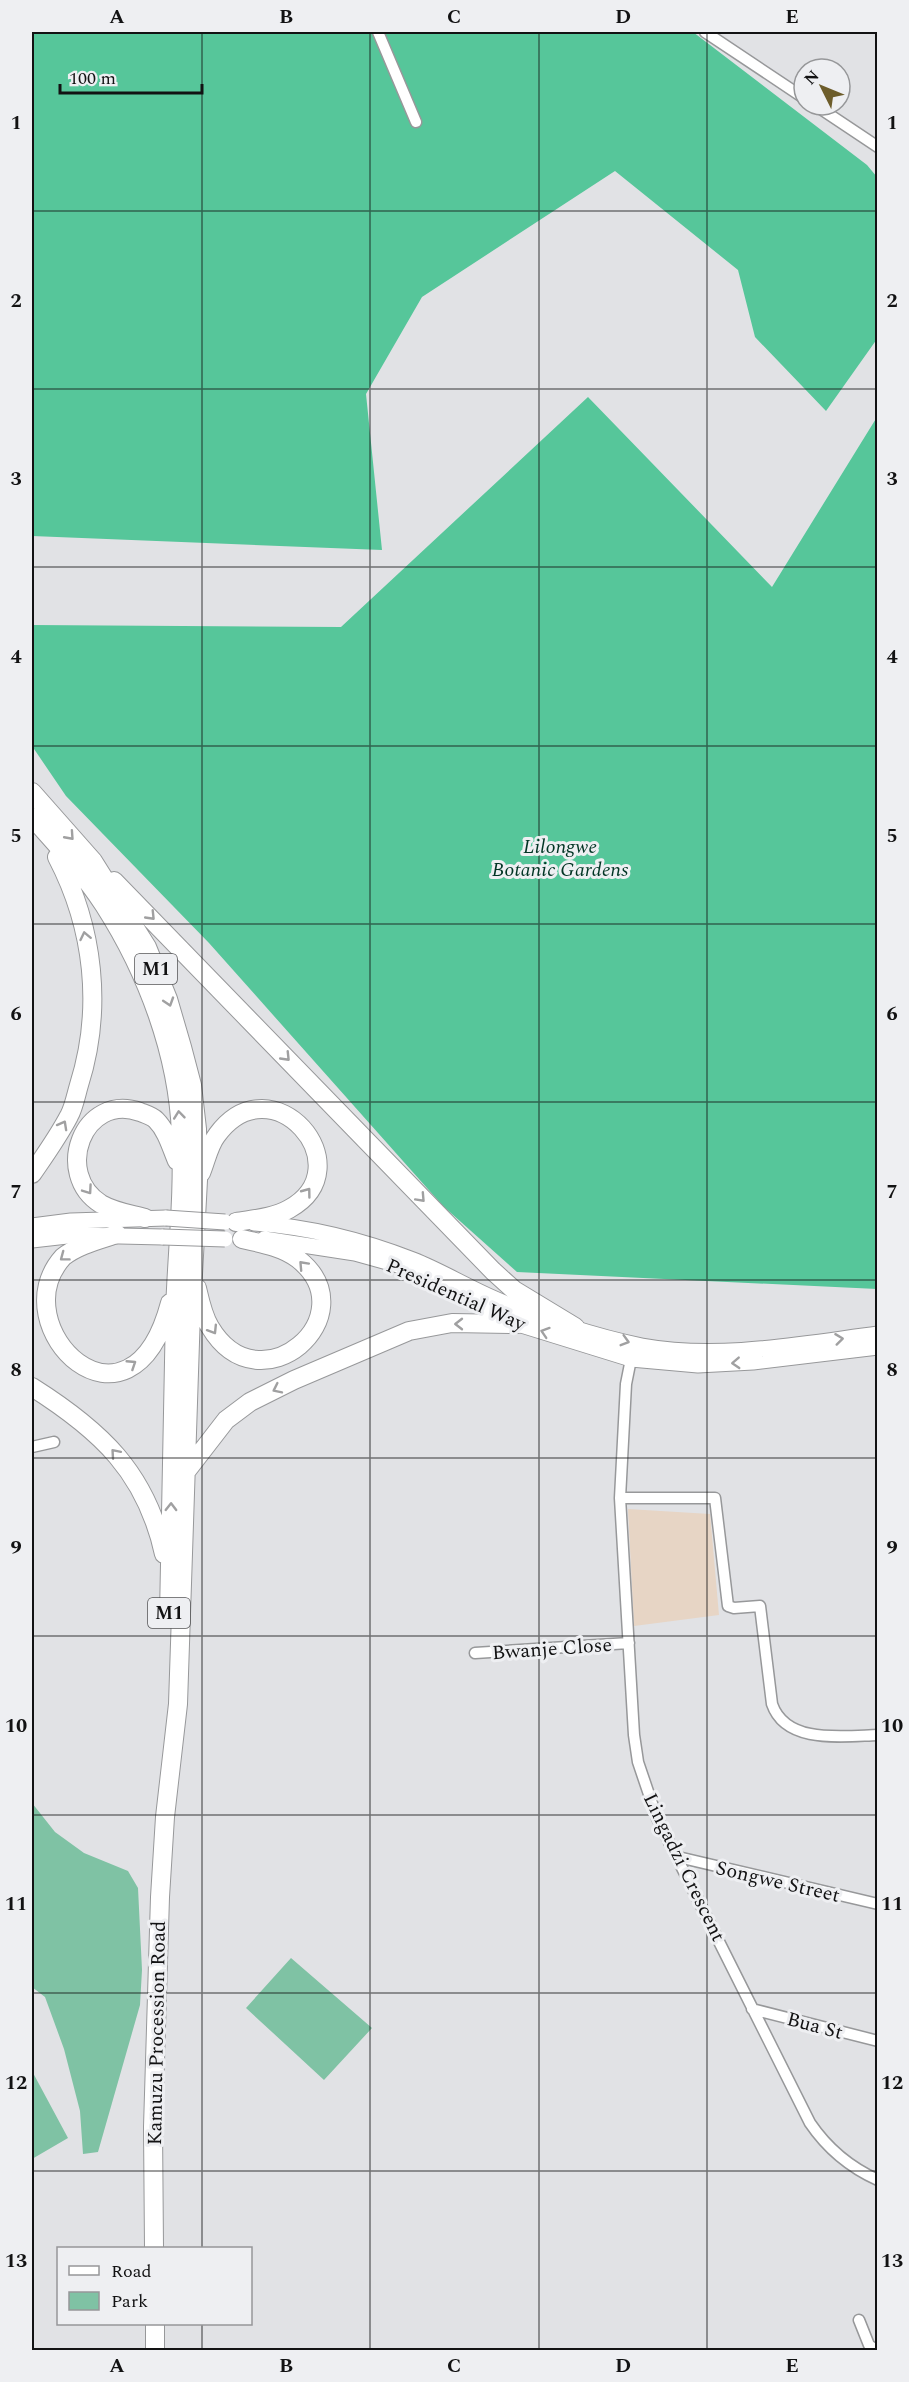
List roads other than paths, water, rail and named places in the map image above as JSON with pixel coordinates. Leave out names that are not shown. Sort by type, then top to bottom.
[{"type":"highway","name":"M1","points":[[32,792],[93,861],[147,947],[168,999],[192,1085],[197,1129],[190,1177],[180,1410]]},
{"type":"highway","name":"M1","points":[[37,823],[103,904],[131,954],[153,1004],[176,1087],[190,1177]]},
{"type":"highway","points":[[32,1174],[50,1149],[70,1114],[85,1066],[93,1019],[92,974],[86,933],[67,877],[37,823]]},
{"type":"highway","points":[[93,861],[138,903],[493,1272],[528,1300],[575,1327]]},
{"type":"highway","points":[[145,1218],[115,1211],[91,1196],[77,1171],[79,1141],[84,1130],[94,1119],[109,1111],[121,1109],[147,1115],[156,1120],[190,1177],[215,1136],[228,1123],[242,1114],[256,1109],[273,1110],[290,1116],[311,1138],[317,1154],[317,1169],[312,1187],[289,1209],[232,1230]]},
{"type":"highway","points":[[185,1276],[209,1326],[227,1348],[250,1358],[266,1360],[295,1352],[317,1323],[320,1292],[315,1280],[296,1257],[232,1230]]},
{"type":"highway","points":[[117,1234],[81,1246],[63,1257],[51,1269],[42,1285],[37,1301],[37,1320],[41,1335],[58,1357],[89,1372],[105,1373],[123,1370],[138,1361],[152,1348],[185,1276]]},
{"type":"highway","points":[[185,1473],[226,1420],[250,1402],[294,1380],[409,1331],[452,1323],[518,1324]]},
{"type":"highway","points":[[32,1387],[87,1425],[117,1454],[139,1488],[159,1535],[170,1582]]},
{"type":"highway","name":"Kamuzu Procession Road","points":[[154,2247],[153,2127],[160,1897],[165,1824],[178,1704],[185,1473],[180,1410]]},
{"type":"highway","name":"Kamuzu Procession Road","points":[[165,1824],[162,1794],[170,1582],[180,1410]]},
{"type":"highway","points":[[155,2325],[155,2350]]},
{"type":"main road","name":"Presidential Way","points":[[32,1226],[166,1218],[355,1252],[398,1265],[518,1324],[632,1359],[698,1365],[720,1364],[878,1347]]},
{"type":"main road","name":"Presidential Way","points":[[32,1240],[76,1235],[117,1234],[163,1237],[232,1230],[327,1232],[414,1260],[496,1300],[575,1327],[643,1346],[701,1350],[770,1348],[878,1334]]},
{"type":"street","points":[[378,32],[416,122]]},
{"type":"street","points":[[705,32],[792,90]]},
{"type":"street","points":[[833,117],[878,147]]},
{"type":"street","name":"Lingadzi Crescent","points":[[632,1359],[626,1384],[620,1498],[638,1762],[657,1818],[790,2086],[821,2139],[842,2160],[878,2180]]},
{"type":"street","points":[[32,1447],[54,1442]]},
{"type":"street","points":[[620,1498],[715,1498],[728,1606],[734,1608],[760,1606],[772,1704],[778,1718],[811,1734],[878,1735]]},
{"type":"street","name":"Bwanje Close","points":[[475,1653],[629,1643]]},
{"type":"street","name":"Songwe Street","points":[[678,1857],[878,1904]]},
{"type":"street","name":"Bua St","points":[[752,2009],[878,2041]]},
{"type":"street","points":[[859,2320],[869,2345],[876,2350]]},
{"type":"park label","name":"Lilongwe Botanic Gardens","points":[[560,858]]}]
